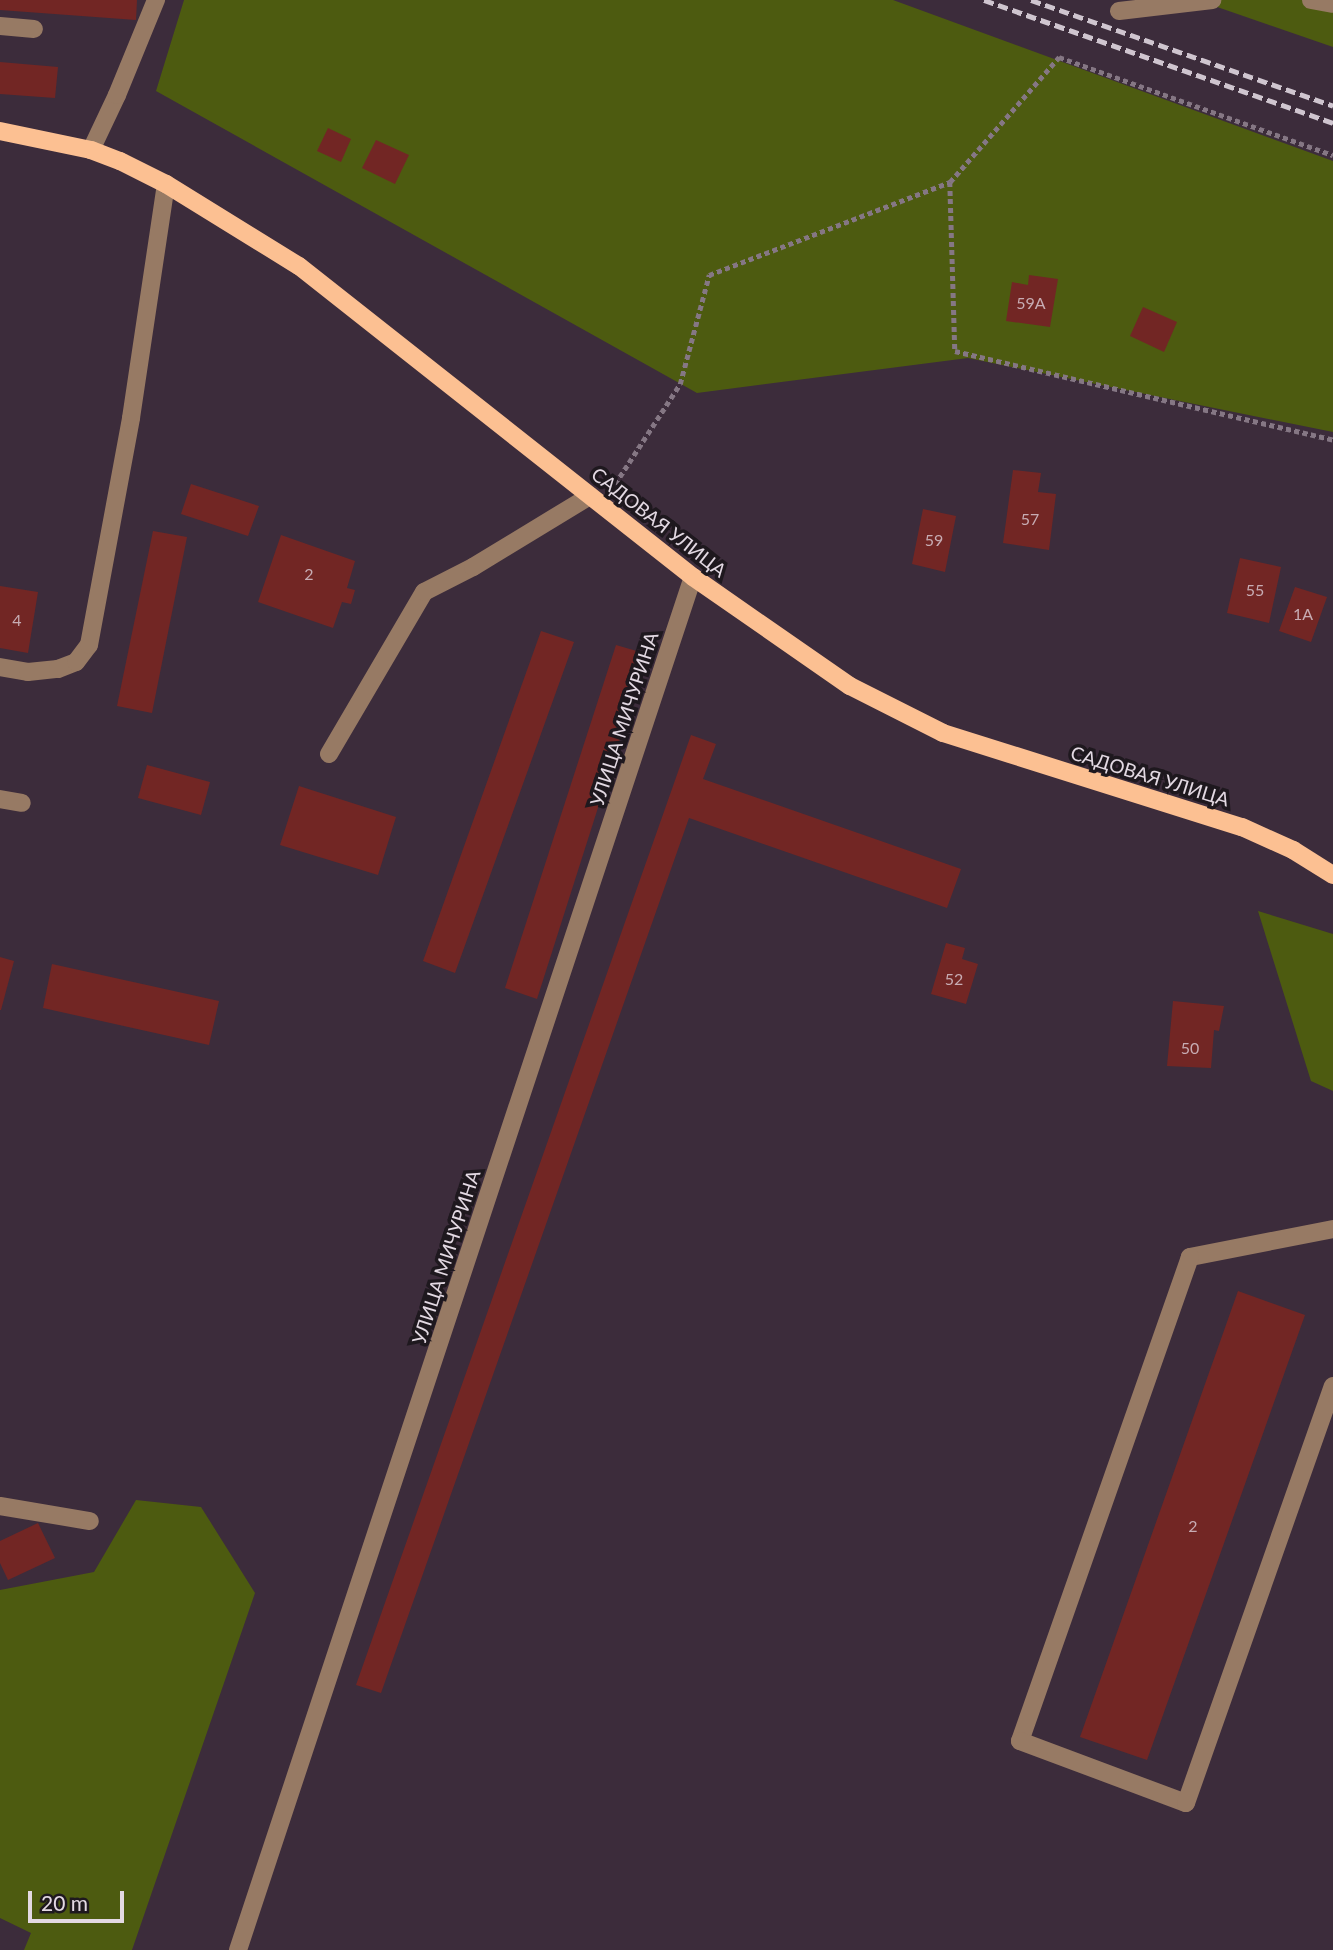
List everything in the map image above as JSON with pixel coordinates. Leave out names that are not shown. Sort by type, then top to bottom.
[{"type":"main road","name":"САДОВАЯ УЛИЦА","points":[[0,131],[91,150],[166,184],[299,266],[693,578],[850,686],[943,733],[1242,827],[1293,850],[1333,875]]},
{"type":"street","points":[[91,150],[156,0]]},
{"type":"street","points":[[1119,11],[1212,0]]},
{"type":"street","points":[[1311,0],[1333,4]]},
{"type":"street","points":[[0,26],[34,29]]},
{"type":"street","points":[[0,667],[28,672],[58,669],[76,662],[89,645],[131,418],[166,184]]},
{"type":"street","points":[[328,754],[424,593],[596,500]]},
{"type":"street","name":"УЛИЦА МИЧУРИНА","points":[[238,1950],[693,578]]},
{"type":"street","points":[[0,799],[22,803]]},
{"type":"street","points":[[1333,1229],[1190,1257],[1020,1741],[1186,1803],[1333,1386]]},
{"type":"street","points":[[0,1506],[90,1521]]},
{"type":"path","points":[[596,500],[680,384],[709,275],[950,181],[1059,57],[1333,155]]},
{"type":"path","points":[[950,181],[955,351],[1333,440]]},
{"type":"green space","points":[[184,0],[893,0],[1333,161],[1333,432],[968,358],[697,393],[156,91]]},
{"type":"green space","points":[[1197,0],[1333,0],[1333,47]]},
{"type":"green space","points":[[1258,911],[1333,934],[1333,1091],[1311,1081]]},
{"type":"green space","points":[[136,1500],[201,1507],[255,1593],[132,1950],[24,1950],[31,1933],[0,1918],[0,1590],[94,1572]]},
{"type":"building","points":[[0,0],[137,0],[136,20],[0,10]]},
{"type":"building","points":[[0,62],[58,67],[55,98],[0,94]]},
{"type":"building","points":[[328,128],[351,139],[341,162],[317,151]]},
{"type":"building","points":[[376,140],[409,155],[395,184],[362,168]]},
{"type":"building","points":[[1029,275],[1058,279],[1050,327],[1006,321],[1012,282],[1028,285]]},
{"type":"building","points":[[1143,307],[1177,322],[1164,352],[1130,336]]},
{"type":"building","points":[[1013,470],[1041,473],[1038,492],[1056,494],[1049,550],[1003,543]]},
{"type":"building","points":[[191,484],[259,506],[248,536],[181,514]]},
{"type":"building","points":[[923,509],[956,516],[945,572],[912,564]]},
{"type":"building","points":[[153,531],[187,537],[152,713],[117,706]]},
{"type":"building","points":[[281,535],[355,561],[347,588],[355,590],[351,604],[342,602],[333,628],[258,602]]},
{"type":"building","points":[[1240,558],[1281,567],[1269,623],[1227,613]]},
{"type":"building","points":[[0,586],[38,592],[28,653],[0,648]]},
{"type":"building","points":[[1295,587],[1327,597],[1311,642],[1279,631]]},
{"type":"building","points":[[541,631],[574,642],[455,973],[423,961]]},
{"type":"building","points":[[616,645],[647,654],[537,999],[505,988]]},
{"type":"building","points":[[691,735],[716,744],[703,779],[961,869],[947,908],[689,818],[381,1693],[356,1685]]},
{"type":"building","points":[[147,765],[210,782],[201,815],[138,798]]},
{"type":"building","points":[[299,786],[396,817],[378,875],[280,845]]},
{"type":"building","points":[[946,943],[965,948],[962,959],[978,964],[966,1004],[931,994]]},
{"type":"building","points":[[0,957],[14,961],[1,1010],[0,1010]]},
{"type":"building","points":[[52,964],[219,1001],[209,1045],[43,1008]]},
{"type":"building","points":[[1173,1001],[1224,1006],[1219,1031],[1214,1030],[1211,1068],[1167,1066]]},
{"type":"building","points":[[1238,1291],[1305,1315],[1147,1760],[1080,1737]]},
{"type":"building","points":[[38,1523],[55,1558],[8,1580],[0,1563],[0,1541]]},
{"type":"railway","points":[[984,0],[1333,123]]},
{"type":"railway","points":[[1031,0],[1333,106]]}]
